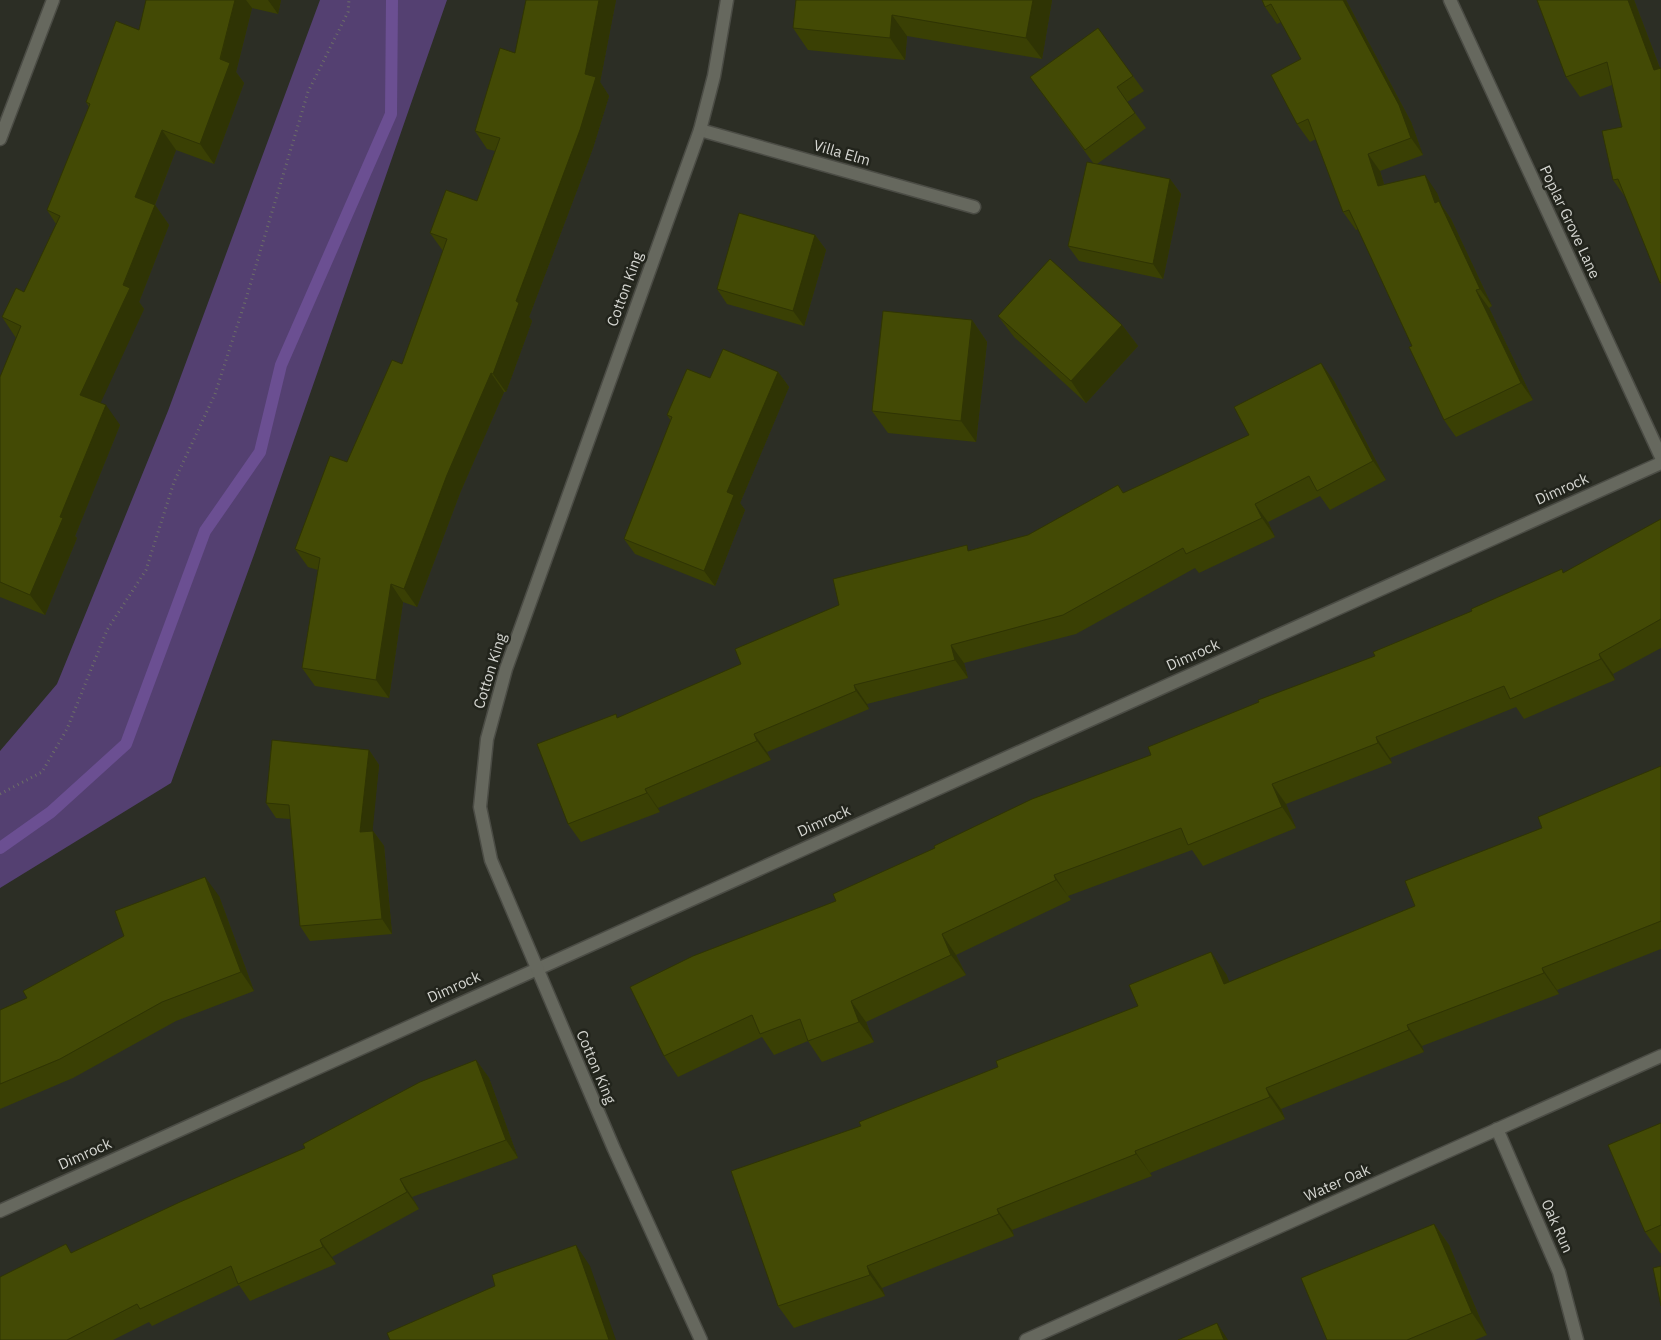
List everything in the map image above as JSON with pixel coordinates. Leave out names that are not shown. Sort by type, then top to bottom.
[{"type":"street","points":[[0,139],[53,0]]},
{"type":"street","name":"Cotton King","points":[[701,1340],[614,1149],[491,860],[480,807],[487,739],[506,669],[700,130],[714,76],[727,0]]},
{"type":"street","name":"Poplar Grove Lane","points":[[1450,0],[1661,457]]},
{"type":"street","name":"Villa Elm","points":[[700,130],[974,207]]},
{"type":"street","name":"Dimrock","points":[[0,1211],[1661,462]]},
{"type":"street","name":"Water Oak","points":[[1026,1340],[1661,1056]]},
{"type":"street","name":"Oak Run","points":[[1497,1129],[1559,1272],[1577,1340]]},
{"type":"path","points":[[0,794],[42,772],[67,729],[107,630],[146,570],[174,482],[215,394],[245,302],[308,92],[348,12],[349,0]]},
{"type":"shaded area","points":[[320,0],[447,0],[255,552],[171,783],[0,888],[0,751],[57,684],[168,411]]},
{"type":"building","points":[[146,0],[235,0],[220,59],[230,63],[200,144],[162,130],[135,197],[155,205],[123,285],[130,288],[80,395],[106,405],[60,517],[63,518],[30,595],[0,582],[0,377],[21,326],[2,317],[16,288],[24,292],[60,216],[47,210],[90,104],[86,102],[116,21],[139,30]]},
{"type":"building","points":[[526,0],[599,0],[585,74],[596,77],[580,130],[516,301],[519,303],[493,374],[491,373],[447,475],[404,589],[391,584],[376,680],[302,668],[320,558],[295,549],[330,456],[347,462],[392,360],[402,364],[447,239],[430,233],[446,190],[477,201],[500,138],[475,131],[500,48],[515,53]]},
{"type":"building","points":[[796,0],[1033,0],[1026,38],[892,15],[890,38],[793,28]]},
{"type":"building","points":[[1262,0],[1343,0],[1399,105],[1411,138],[1368,154],[1378,186],[1425,175],[1435,203],[1439,201],[1480,289],[1476,290],[1521,383],[1444,420],[1409,347],[1412,346],[1349,210],[1343,212],[1308,119],[1297,124],[1271,75],[1301,59],[1271,4],[1265,7]]},
{"type":"building","points":[[1537,0],[1628,0],[1654,70],[1661,68],[1660,283],[1618,179],[1613,180],[1602,131],[1622,127],[1607,62],[1566,77]]},
{"type":"building","points":[[1098,28],[1133,76],[1117,87],[1135,113],[1085,150],[1030,77]]},
{"type":"building","points":[[1087,162],[1170,179],[1153,264],[1068,246]]},
{"type":"building","points":[[739,213],[815,235],[793,311],[717,289]]},
{"type":"building","points":[[1050,259],[1122,325],[1071,381],[998,316]]},
{"type":"building","points":[[883,311],[972,320],[961,421],[872,411]]},
{"type":"building","points":[[723,349],[778,372],[727,492],[734,495],[704,571],[624,539],[672,417],[667,415],[687,369],[710,378]]},
{"type":"building","points":[[1321,363],[1373,461],[1317,491],[1309,476],[1255,504],[1262,518],[1186,554],[1183,548],[1063,615],[951,645],[955,660],[854,685],[856,691],[754,734],[757,741],[645,789],[647,793],[568,824],[537,744],[616,714],[617,718],[741,664],[735,649],[839,605],[833,579],[967,545],[968,551],[1028,535],[1118,485],[1123,493],[1249,435],[1234,407]]},
{"type":"building","points":[[1661,519],[1661,619],[1599,654],[1601,659],[1510,699],[1504,686],[1376,737],[1378,743],[1272,784],[1282,807],[1188,845],[1181,828],[1054,875],[1056,880],[942,934],[951,955],[851,1001],[859,1022],[808,1041],[800,1019],[760,1034],[752,1015],[664,1056],[630,987],[693,956],[836,901],[833,894],[935,848],[934,846],[1032,799],[1151,755],[1148,747],[1259,702],[1258,700],[1375,656],[1373,652],[1472,611],[1471,609],[1562,569],[1563,573]]},
{"type":"building","points":[[272,740],[369,750],[360,832],[373,831],[382,919],[300,926],[289,805],[266,803]]},
{"type":"building","points":[[1661,766],[1661,921],[1542,968],[1544,973],[1407,1025],[1409,1030],[1266,1088],[1270,1097],[1135,1151],[1136,1154],[997,1209],[999,1214],[867,1266],[870,1275],[778,1306],[731,1171],[861,1126],[859,1122],[998,1067],[996,1061],[1138,1006],[1129,985],[1211,952],[1224,984],[1415,906],[1405,881],[1542,828],[1538,817]]},
{"type":"building","points":[[205,877],[241,972],[162,1002],[60,1059],[0,1084],[0,1010],[27,998],[23,991],[124,936],[115,911]]},
{"type":"building","points":[[476,1060],[506,1140],[400,1179],[407,1192],[320,1240],[323,1247],[238,1284],[231,1266],[140,1309],[137,1304],[67,1340],[0,1340],[0,1277],[66,1244],[71,1253],[180,1202],[305,1148],[303,1144],[420,1082]]},
{"type":"building","points":[[1661,1123],[1661,1225],[1645,1232],[1608,1145]]},
{"type":"building","points":[[1434,1224],[1472,1313],[1407,1340],[1327,1340],[1301,1278]]},
{"type":"building","points":[[576,1245],[609,1340],[390,1340],[387,1333],[495,1286],[492,1275]]},
{"type":"building","points":[[1661,1266],[1661,1306],[1653,1268]]},
{"type":"building","points":[[1217,1323],[1224,1340],[1178,1340]]},
{"type":"waterway","points":[[0,848],[51,812],[126,744],[205,531],[260,452],[281,365],[391,114],[392,0]]}]
